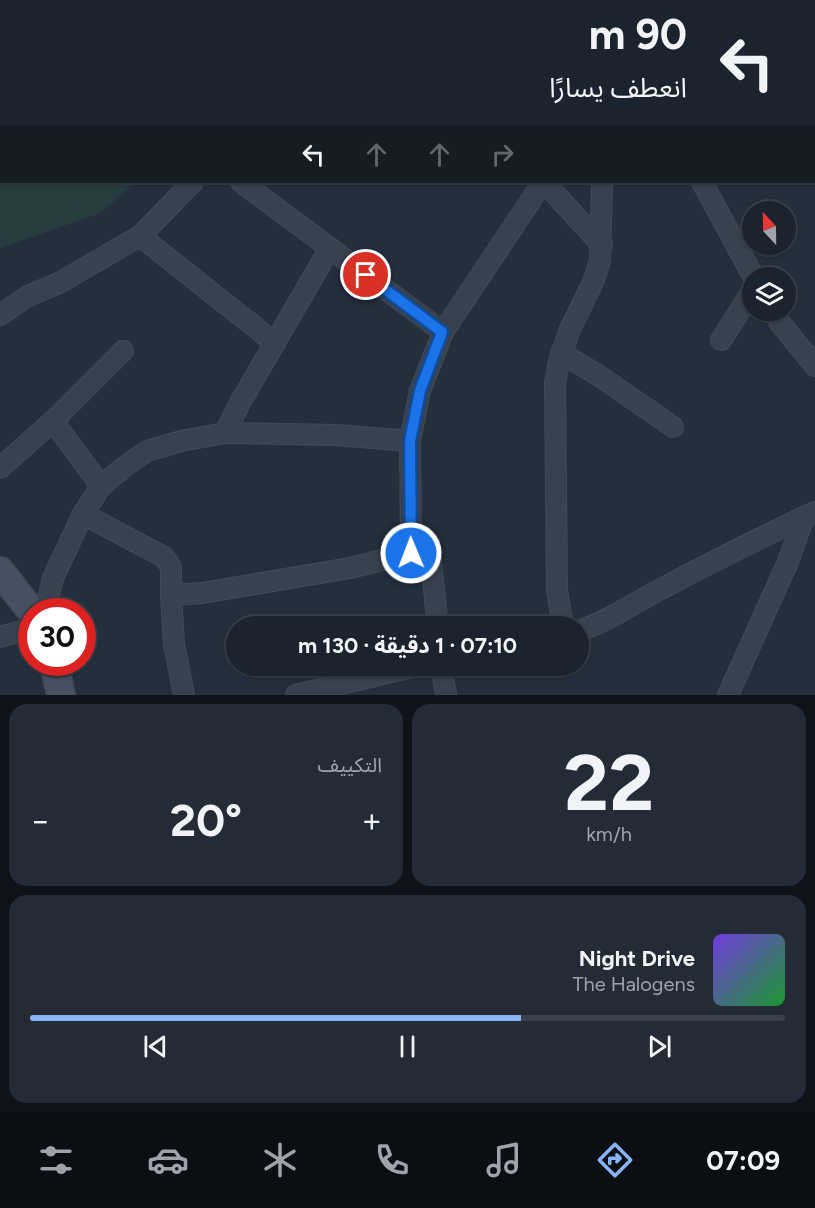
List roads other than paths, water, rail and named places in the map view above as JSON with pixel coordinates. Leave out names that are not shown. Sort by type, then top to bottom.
[{"type":"street","points":[[0,315],[28,296],[59,283],[140,236],[192,183]]},
{"type":"street","points":[[242,183],[442,332]]},
{"type":"street","points":[[411,553],[410,441],[420,391],[442,332],[542,183]]},
{"type":"street","points":[[544,183],[602,245]]},
{"type":"street","points":[[561,616],[557,590],[555,384],[561,353],[594,280],[600,261],[602,183]]},
{"type":"street","points":[[703,183],[748,267]]},
{"type":"street","points":[[140,236],[275,343]]},
{"type":"street","points":[[225,433],[241,401],[330,248]]},
{"type":"street","points":[[721,340],[742,307]]},
{"type":"street","points":[[780,321],[815,366]]},
{"type":"street","points":[[0,468],[53,421],[123,351]]},
{"type":"street","points":[[561,353],[609,382],[673,427]]},
{"type":"street","points":[[53,421],[101,486]]},
{"type":"street","points":[[48,598],[53,578],[82,514],[101,486],[124,466],[147,451],[181,441],[225,433],[336,435],[410,441]]},
{"type":"street","points":[[82,514],[164,557],[171,567],[174,644],[184,695]]},
{"type":"street","points":[[589,627],[624,611],[687,576],[809,515]]},
{"type":"street","points":[[728,695],[809,515]]},
{"type":"street","points":[[171,595],[202,593],[319,574],[423,550],[426,551],[431,561],[437,616]]},
{"type":"street","points":[[0,571],[21,598]]},
{"type":"street","points":[[0,637],[18,632]]},
{"type":"street","points":[[57,676],[61,695]]},
{"type":"street","points":[[296,695],[375,676]]},
{"type":"street","points":[[443,676],[446,695]]}]
